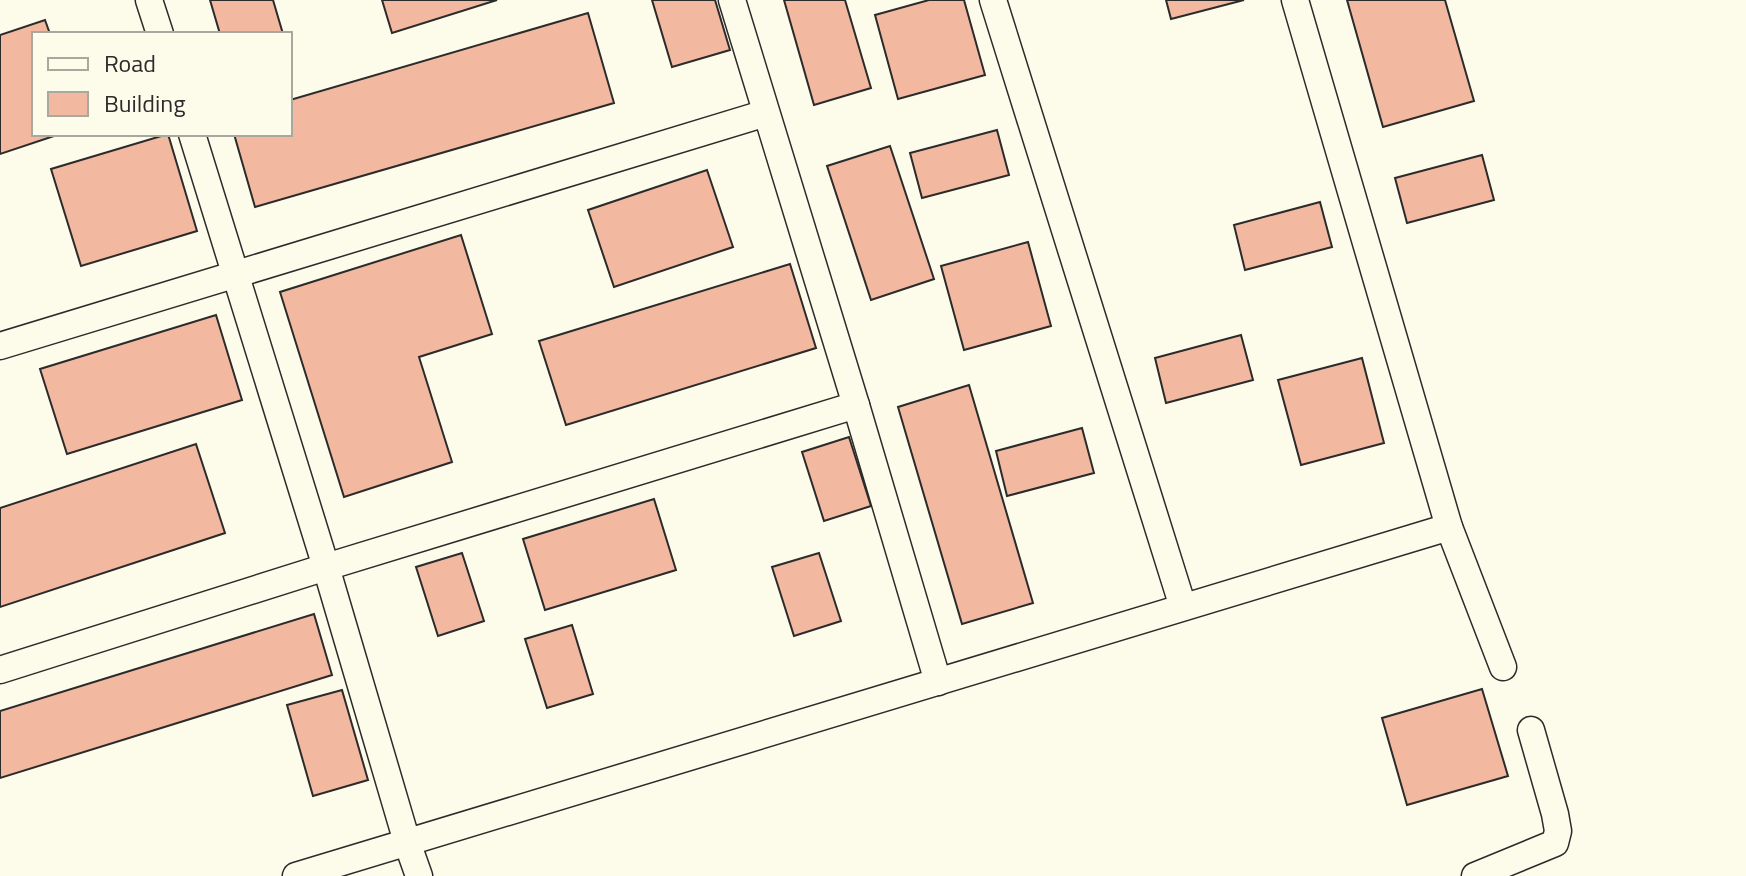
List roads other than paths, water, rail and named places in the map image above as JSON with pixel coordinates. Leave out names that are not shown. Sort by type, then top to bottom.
[{"type":"street","points":[[149,0],[159,32]]},
{"type":"street","points":[[732,0],[938,682]]},
{"type":"street","points":[[993,0],[1183,607]]},
{"type":"street","points":[[1295,0],[1449,527],[1503,667]]},
{"type":"street","points":[[0,346],[766,113]]},
{"type":"street","points":[[193,136],[419,876]]},
{"type":"street","points":[[0,670],[856,405]]},
{"type":"street","points":[[296,876],[1449,527]]},
{"type":"street","points":[[1475,876],[1555,843],[1558,831],[1555,814],[1531,730]]}]
